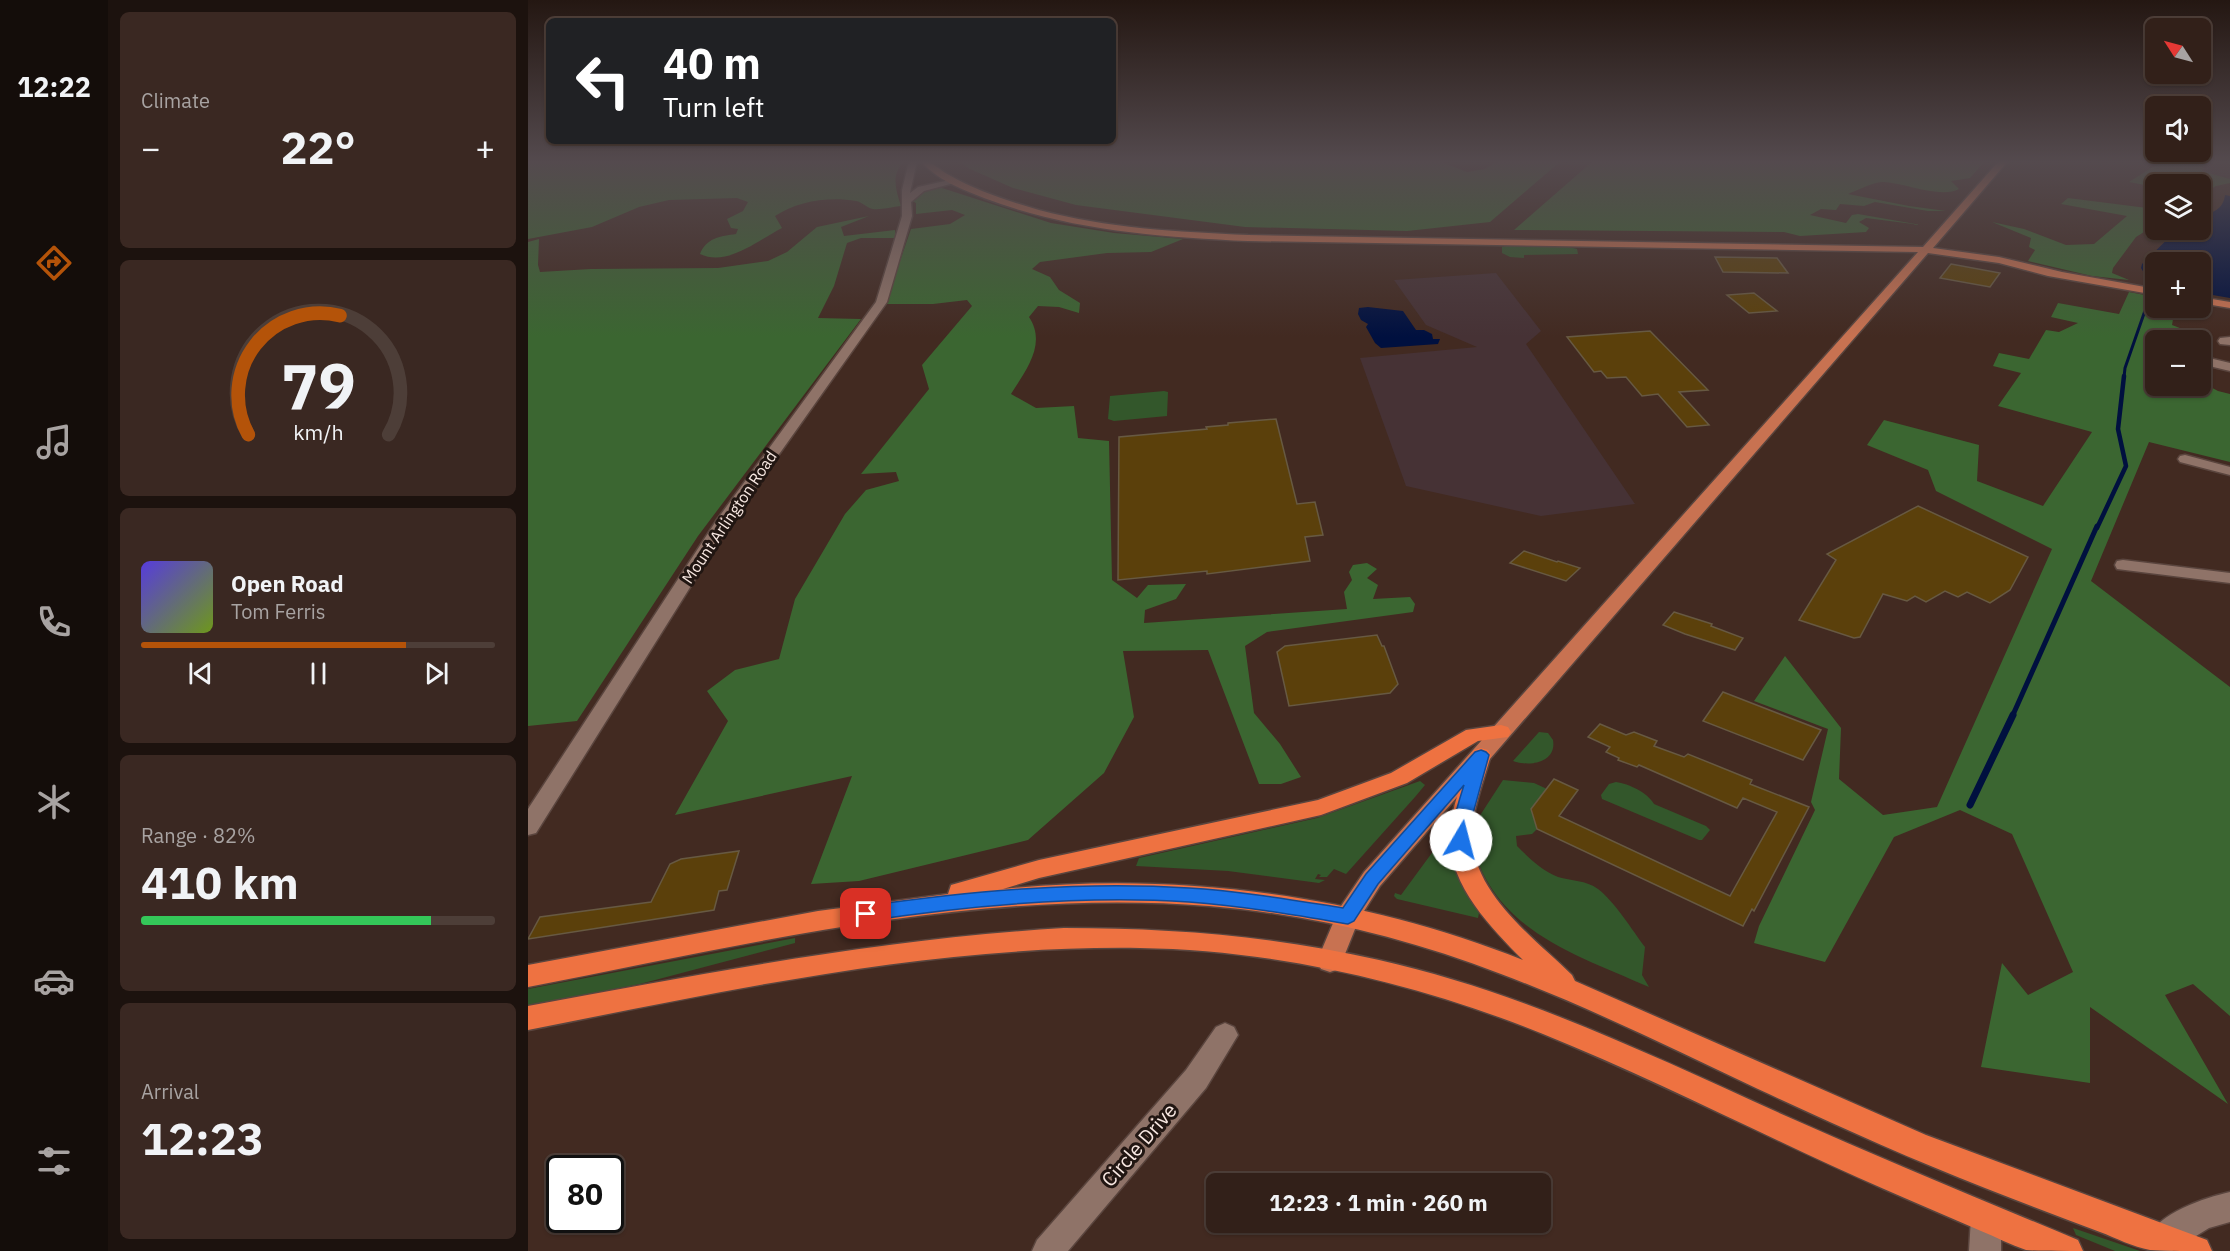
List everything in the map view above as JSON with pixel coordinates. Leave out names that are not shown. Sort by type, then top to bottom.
[{"type":"highway","points":[[908,906],[1039,869],[1322,807],[1399,778],[1424,766],[1473,735],[1501,732]]},
{"type":"highway","points":[[1481,755],[1462,825],[1461,840],[1468,868],[1476,887],[1488,905],[1568,989]]},
{"type":"highway","points":[[528,976],[908,906],[997,897],[1109,892],[1189,895],[1251,901],[1348,916],[1466,949],[1568,989],[1887,1133],[1995,1178],[2196,1251]]},
{"type":"highway","points":[[528,1018],[829,963],[921,949],[1018,940],[1110,938],[1185,941],[1277,951],[1431,984],[1582,1037],[1908,1186],[2067,1251]]},
{"type":"main road","points":[[1077,219],[1116,227],[1189,235],[1248,238],[1897,248],[1948,251],[2145,290]]},
{"type":"main road","points":[[1330,961],[1348,916],[1372,879],[1953,219]]},
{"type":"main road","points":[[2211,302],[2230,305]]},
{"type":"street","name":"Mount Arlington Road","points":[[528,827],[724,521],[880,302],[906,219]]},
{"type":"street","points":[[2211,362],[2230,367]]},
{"type":"street","points":[[2185,459],[2230,471]]},
{"type":"street","points":[[2123,565],[2230,578]]},
{"type":"street","name":"Circle Drive","points":[[1048,1251],[1196,1079],[1225,1035]]},
{"type":"street","points":[[2163,1239],[2203,1214],[2230,1207]]},
{"type":"street","points":[[1985,1251],[1986,1218]]},
{"type":"shaded area","points":[[2211,219],[2230,219],[2230,298],[2211,295],[2211,252],[2154,252],[2167,240],[2211,240]]},
{"type":"shaded area","points":[[2145,261],[2145,274],[2141,268]]},
{"type":"shaded area","points":[[1496,273],[1541,331],[1526,344],[1635,504],[1541,516],[1406,486],[1360,358],[1477,347],[1426,325],[1394,280]]},
{"type":"shaded area","points":[[1359,308],[1403,311],[1416,330],[1424,330],[1432,334],[1433,339],[1440,339],[1438,344],[1381,348],[1375,343],[1366,327],[1368,324],[1361,320],[1358,314]]},
{"type":"green space","points":[[528,219],[610,219],[592,227],[528,239]]},
{"type":"green space","points":[[727,219],[777,219],[782,228],[732,255],[711,257],[700,254],[710,241],[736,234],[738,229],[731,228]]},
{"type":"green space","points":[[860,219],[841,227],[844,236],[895,230],[896,238],[861,238],[847,243],[834,286],[818,318],[861,319],[698,536],[577,721],[528,726],[528,242],[539,239],[540,272],[591,269],[718,268],[768,261],[787,252],[817,227]]},
{"type":"green space","points":[[958,219],[1040,219],[1114,233],[1183,239],[1151,252],[1107,253],[1040,262],[1032,269],[1050,277],[1059,290],[1080,303],[1079,313],[1059,307],[1038,306],[1029,317],[1036,337],[1032,357],[1011,394],[1036,408],[1074,406],[1078,438],[1109,441],[1112,580],[1137,598],[1148,585],[1186,584],[1176,599],[1145,610],[1144,623],[1347,609],[1344,592],[1352,580],[1349,572],[1353,565],[1367,563],[1377,569],[1367,578],[1378,585],[1373,599],[1410,597],[1415,604],[1413,612],[1267,632],[1245,646],[1254,713],[1280,744],[1301,777],[1281,784],[1259,784],[1208,650],[1123,651],[1134,717],[1104,773],[1028,840],[859,881],[811,884],[852,776],[675,815],[728,721],[707,691],[735,670],[779,659],[795,599],[845,514],[866,490],[899,481],[896,472],[861,474],[929,389],[922,365],[972,306],[967,300],[933,304],[885,304],[911,229],[950,224]]},
{"type":"green space","points":[[1186,219],[1493,219],[1490,222],[1407,231],[1245,227]]},
{"type":"green space","points":[[1526,219],[1830,219],[1846,223],[1849,219],[1864,219],[1859,222],[1869,228],[1866,232],[1800,236],[1784,232],[1514,230]]},
{"type":"green space","points":[[1877,219],[1889,219],[1921,225]]},
{"type":"green space","points":[[2123,219],[2145,219],[2145,231],[2136,237],[2113,268],[2112,273],[2129,280],[2092,276],[2028,261],[2035,250],[2029,247],[2031,238],[1992,222],[2024,229],[2066,245],[2094,244]]},
{"type":"green space","points":[[1509,245],[1569,247],[1577,249],[1578,254],[1510,257],[1502,253],[1502,247]]},
{"type":"green space","points":[[2129,292],[2145,295],[2145,318],[2173,318],[2172,325],[2185,330],[2145,330],[2145,396],[2211,396],[2211,387],[2230,394],[2230,462],[2149,442],[2091,581],[2230,687],[2230,1016],[2193,984],[2165,995],[2228,1104],[2090,1007],[2090,1083],[1981,1067],[2002,963],[2028,995],[2073,972],[2012,834],[1960,810],[1894,837],[1825,962],[1754,943],[1759,926],[1815,810],[1811,802],[1828,729],[1754,701],[1785,656],[1841,728],[1839,779],[1883,815],[1937,807],[2052,549],[1936,491],[1928,470],[1867,445],[1884,420],[1979,445],[1977,481],[2043,506],[2092,432],[1998,406],[2021,373],[1993,366],[1999,353],[2029,359],[2046,330],[2059,332],[2078,323],[2051,317],[2058,303],[2119,314]]},
{"type":"green space","points":[[1168,392],[1167,416],[1114,421],[1108,419],[1110,396]]},
{"type":"green space","points":[[1539,732],[1548,733],[1553,740],[1551,754],[1534,763],[1513,761]]},
{"type":"green space","points":[[1503,780],[1534,783],[1547,789],[1537,829],[1532,834],[1516,836],[1517,846],[1546,871],[1558,877],[1593,886],[1611,901],[1645,947],[1642,975],[1649,987],[1593,963],[1541,936],[1518,919],[1499,898],[1483,873],[1472,843],[1479,836],[1479,817]]},
{"type":"green space","points":[[1420,781],[1425,785],[1346,874],[1334,869],[1327,877],[1319,877],[1321,875],[1318,874],[1315,879],[1325,880],[1319,883],[1228,871],[1136,866],[1139,858],[1317,818]]},
{"type":"green space","points":[[1616,782],[1637,789],[1654,804],[1706,826],[1710,830],[1702,840],[1699,840],[1602,799],[1601,795],[1609,784]]},
{"type":"green space","points":[[1446,842],[1451,845],[1457,872],[1479,913],[1478,918],[1397,899],[1394,896],[1395,893],[1401,895],[1437,846]]},
{"type":"green space","points":[[795,938],[795,943],[640,984],[528,1006],[528,989]]},
{"type":"green space","points":[[2073,1228],[2140,1251],[2115,1251],[2076,1235]]},
{"type":"building","points":[[1715,257],[1777,258],[1788,273],[1723,272]]},
{"type":"building","points":[[1951,264],[2000,273],[1990,287],[1940,278]]},
{"type":"building","points":[[1754,293],[1777,311],[1749,313],[1727,295]]},
{"type":"building","points":[[1650,331],[1708,390],[1679,392],[1709,425],[1687,427],[1658,394],[1642,396],[1626,377],[1607,378],[1601,371],[1594,372],[1567,337]]},
{"type":"building","points":[[1276,419],[1297,504],[1315,502],[1323,535],[1305,537],[1310,561],[1207,574],[1207,571],[1118,580],[1119,437],[1207,429],[1206,427],[1228,425],[1228,423]]},
{"type":"building","points":[[1918,506],[2028,557],[2010,590],[1990,603],[1967,592],[1958,597],[1945,591],[1926,602],[1915,596],[1907,601],[1883,594],[1860,637],[1854,638],[1799,620],[1836,560],[1827,554]]},
{"type":"building","points":[[1524,551],[1580,568],[1566,581],[1510,563]]},
{"type":"building","points":[[1674,612],[1712,624],[1711,626],[1743,638],[1735,650],[1663,625]]},
{"type":"building","points":[[1377,635],[1384,646],[1398,684],[1390,693],[1289,706],[1277,652],[1285,646]]},
{"type":"building","points":[[1723,692],[1821,730],[1803,760],[1703,721]]},
{"type":"building","points":[[1600,724],[1626,735],[1634,732],[1657,741],[1654,746],[1684,757],[1688,754],[1752,780],[1750,784],[1809,807],[1754,911],[1752,909],[1743,926],[1537,829],[1531,809],[1554,779],[1578,790],[1559,816],[1730,896],[1777,812],[1743,798],[1737,808],[1639,765],[1637,767],[1618,760],[1619,758],[1606,752],[1610,747],[1588,737]]},
{"type":"building","points":[[739,851],[727,890],[719,891],[714,910],[528,939],[540,917],[651,902],[670,864],[681,859]]},
{"type":"waterway","points":[[2124,377],[2145,311]]},
{"type":"waterway","points":[[2097,528],[2126,466],[2118,429],[2124,376]]},
{"type":"waterway","points":[[2012,717],[2097,526]]},
{"type":"waterway","points":[[1970,805],[2013,715]]},
{"type":"route","points":[[866,914],[951,901],[1109,892],[1189,895],[1262,902],[1348,916],[1372,879],[1481,755],[1465,810],[1461,840]]}]
